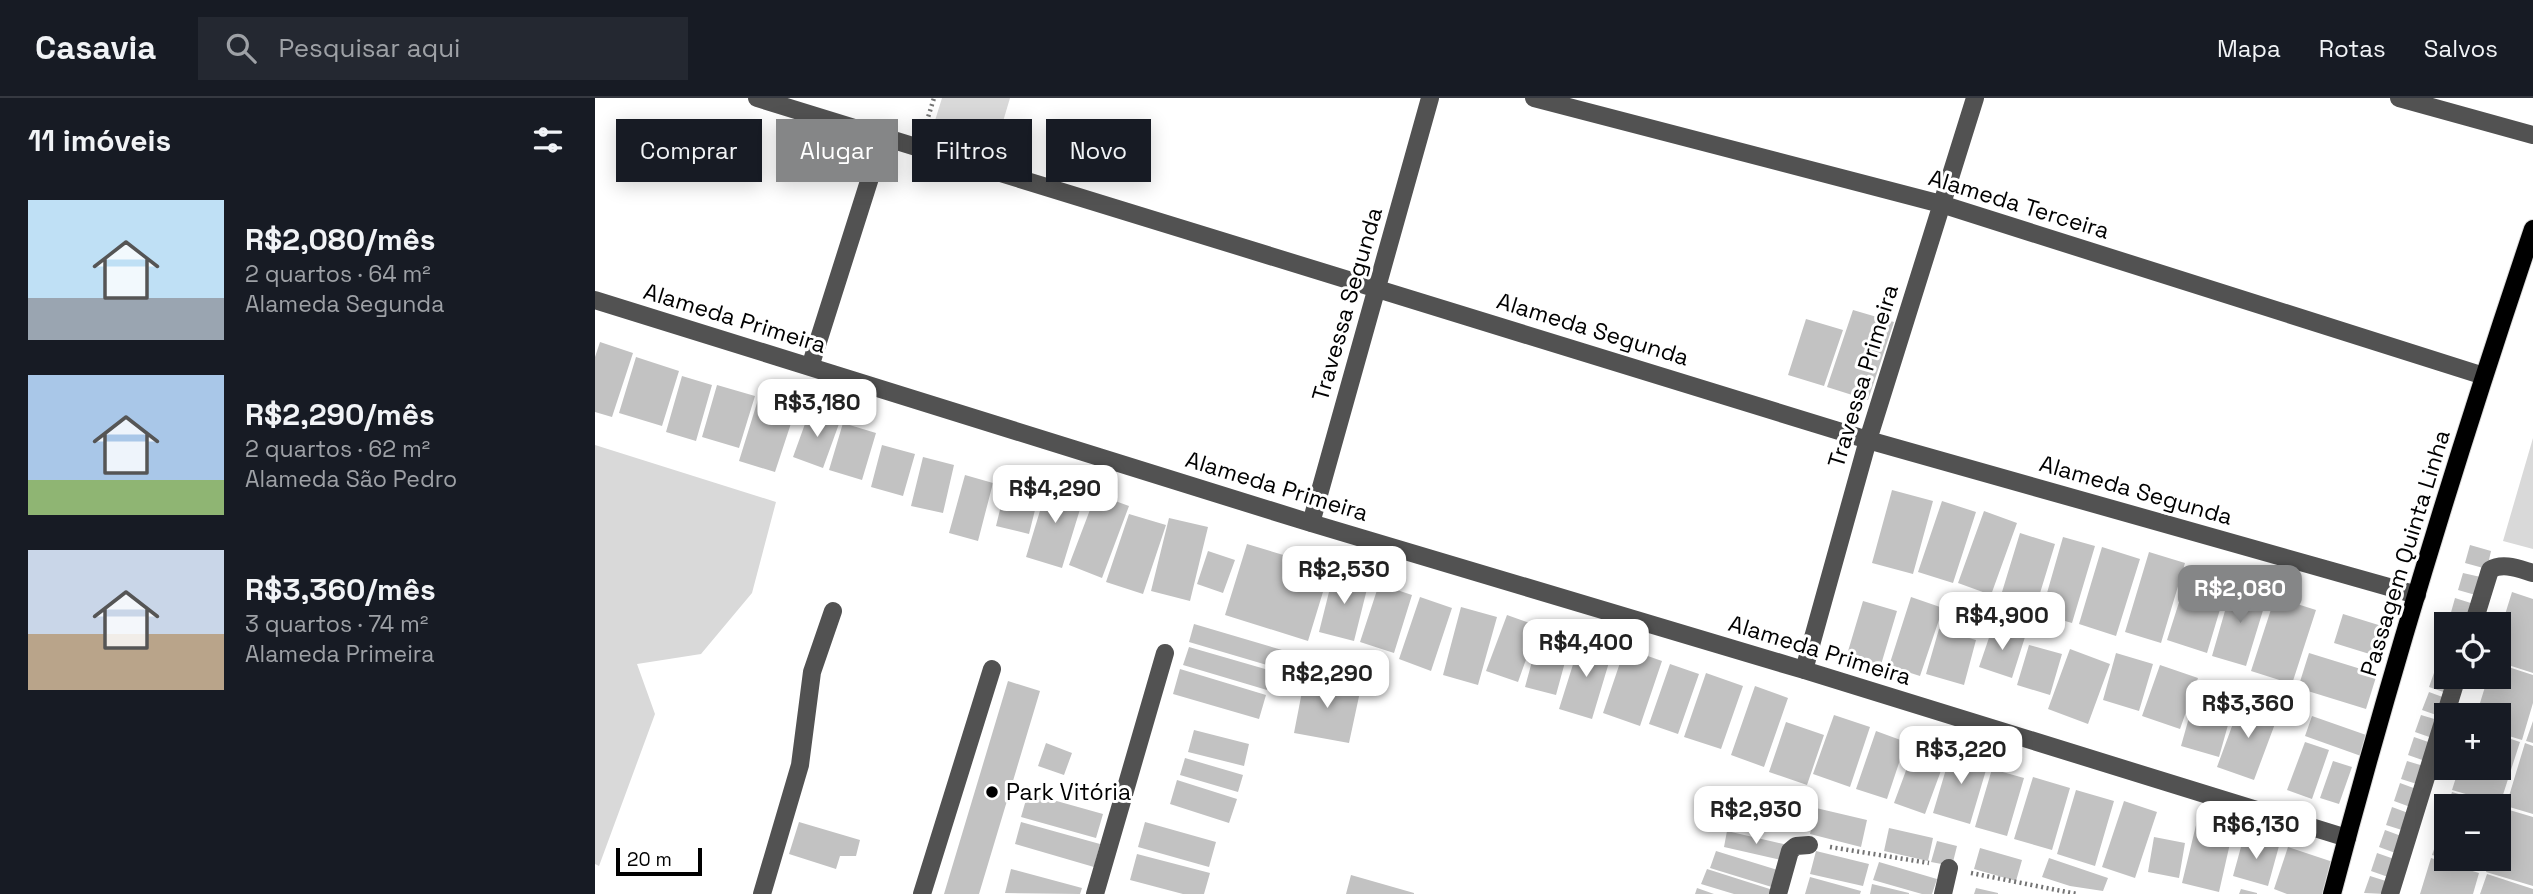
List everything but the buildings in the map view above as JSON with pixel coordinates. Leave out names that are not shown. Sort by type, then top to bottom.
[{"type":"main road","name":"Passagem Quinta Linha","points":[[2332,894],[2417,595],[2484,376],[2533,229]]},
{"type":"street","name":"Alameda Segunda","points":[[757,98],[825,119]]},
{"type":"street","name":"Travessa Segunda","points":[[1311,523],[1430,98]]},
{"type":"street","name":"Alameda Terceira","points":[[1534,98],[1941,204],[2484,376]]},
{"type":"street","name":"Travessa Primeira","points":[[1804,670],[1868,440],[1975,98]]},
{"type":"street","points":[[2399,98],[2533,135]]},
{"type":"street","points":[[810,367],[869,182]]},
{"type":"street","name":"Alameda Segunda","points":[[1031,182],[1868,440],[2417,595]]},
{"type":"street","name":"Alameda Primeira","points":[[595,300],[1311,523],[1804,670],[2347,838]]},
{"type":"street","points":[[2477,612],[2492,568],[2507,566],[2533,573]]},
{"type":"street","points":[[762,894],[800,765],[813,672],[833,611]]},
{"type":"street","points":[[1095,894],[1165,653]]},
{"type":"street","points":[[922,894],[992,670]]},
{"type":"street","points":[[2390,894],[2453,689]]},
{"type":"street","points":[[1778,894],[1790,851],[1796,846],[1809,845]]},
{"type":"street","points":[[1943,894],[1949,868]]},
{"type":"path","points":[[928,119],[934,98]]},
{"type":"shaded area","points":[[942,98],[1010,98],[1004,119],[935,119]]},
{"type":"shaded area","points":[[2533,438],[2533,549],[2503,541]]},
{"type":"shaded area","points":[[595,445],[776,502],[752,593],[701,654],[637,664],[655,714],[599,866],[595,864]]},
{"type":"place","name":"Park Vitória","points":[[992,792]]}]
